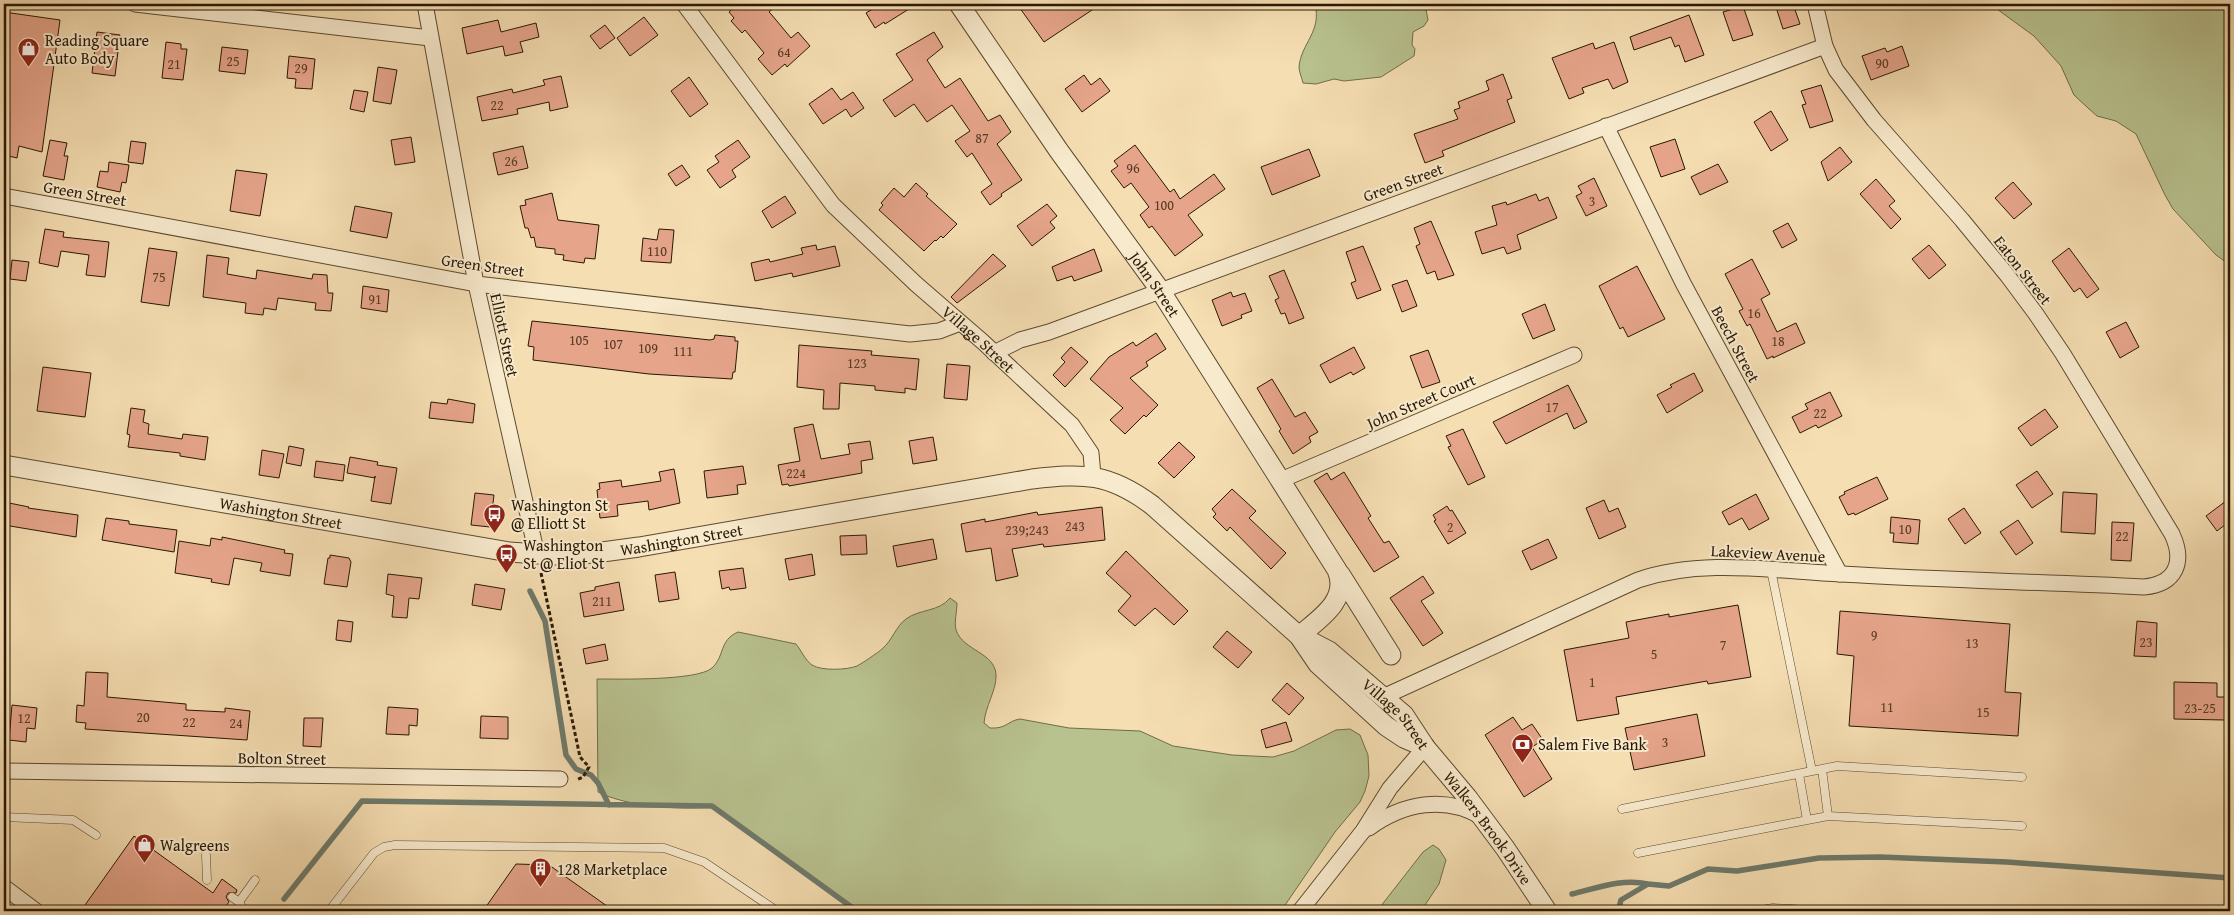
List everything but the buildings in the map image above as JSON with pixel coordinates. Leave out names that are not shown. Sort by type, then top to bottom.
[{"type":"street","points":[[135,4],[430,38]]},
{"type":"street","name":"Elliott Street","points":[[425,4],[476,284],[537,555]]},
{"type":"street","name":"Village Street","points":[[684,4],[833,205],[1081,435],[1091,453],[1093,476],[1125,487],[1152,505],[1299,636],[1318,664],[1386,726],[1404,738],[1425,747]]},
{"type":"street","name":"John Street","points":[[959,4],[1059,151],[1160,290],[1390,655]]},
{"type":"street","name":"Eaton Street","points":[[1815,4],[1825,46],[1836,70],[1874,120],[1962,220],[2007,276],[2064,354],[2176,542],[2178,557],[2174,573]]},
{"type":"street","name":"Green Street","points":[[994,353],[1020,340],[1049,332],[1825,46]]},
{"type":"street","name":"Beech Street","points":[[1606,126],[1683,283],[1840,574]]},
{"type":"street","name":"Green Street","points":[[4,196],[476,284],[910,334],[938,331],[960,322]]},
{"type":"street","name":"John Street Court","points":[[1281,480],[1574,355]]},
{"type":"street","name":"Washington Street","points":[[4,465],[447,543],[537,555],[588,554],[618,550],[1032,479],[1093,476]]},
{"type":"street","name":"Lakeview Avenue","points":[[1383,697],[1654,574],[1693,568],[1771,570],[2144,588],[2161,584],[2174,573]]},
{"type":"street","points":[[1299,636],[1335,602],[1341,588],[1339,573]]},
{"type":"street","name":"Village Street","points":[[1299,636],[1329,650],[1404,715],[1425,747]]},
{"type":"street","points":[[1300,911],[1363,831],[1390,788],[1425,747]]},
{"type":"street","name":"Walkers Brook Drive","points":[[1425,747],[1482,818],[1547,911]]},
{"type":"street","name":"Bolton Street","points":[[4,771],[560,779]]},
{"type":"street","points":[[1363,831],[1396,811],[1427,804],[1448,804],[1465,808],[1482,818]]},
{"type":"street","points":[[4,887],[36,911]]},
{"type":"lane","points":[[1771,570],[1812,771]]},
{"type":"lane","points":[[1622,809],[1838,766],[2022,776]]},
{"type":"lane","points":[[1822,769],[1828,816]]},
{"type":"lane","points":[[1798,774],[1807,820]]},
{"type":"lane","points":[[1638,853],[1828,816],[2022,826]]},
{"type":"lane","points":[[4,817],[73,820],[96,835]]},
{"type":"lane","points":[[329,911],[374,853],[390,845],[404,845],[664,848],[704,862],[777,911]]},
{"type":"lane","points":[[206,854],[207,880]]},
{"type":"lane","points":[[244,911],[236,899],[255,880]]},
{"type":"lane","points":[[1756,911],[1772,908],[1822,911]]},
{"type":"path","points":[[537,555],[580,757],[589,767],[583,777]]},
{"type":"green space","points":[[1315,4],[1425,4],[1428,20],[1424,26],[1413,32],[1412,45],[1415,49],[1414,56],[1381,77],[1344,81],[1334,79],[1316,84],[1303,83],[1299,67],[1303,51],[1314,30],[1316,22]]},
{"type":"green space","points":[[1990,4],[2230,4],[2230,265],[2216,255],[2173,209],[2136,134],[2116,121],[2097,116],[2088,108],[2074,95],[2061,66],[2034,36]]},
{"type":"green space","points":[[950,598],[957,603],[955,627],[960,637],[965,643],[985,656],[994,667],[996,680],[984,723],[990,728],[1004,726],[1020,719],[1069,728],[1140,731],[1173,746],[1232,755],[1273,757],[1294,751],[1336,730],[1350,729],[1360,735],[1368,755],[1369,776],[1360,802],[1335,832],[1281,911],[854,911],[713,807],[670,808],[654,806],[624,801],[598,792],[597,679],[675,677],[704,672],[712,668],[728,639],[738,632],[796,644],[807,660],[816,667],[841,669],[853,667],[882,649],[906,619],[917,613],[940,606]]},
{"type":"green space","points":[[1433,845],[1439,849],[1446,860],[1439,884],[1421,911],[1377,911],[1423,852]]},
{"type":"waterway","points":[[530,591],[545,621],[566,755],[576,769],[591,775],[598,783],[609,805]]},
{"type":"waterway","points":[[284,899],[362,801],[712,806],[857,911]]},
{"type":"waterway","points":[[1618,911],[1621,900],[1648,884],[1669,886],[1708,869],[1737,871],[1819,858],[1880,857],[2007,862],[2230,878]]},
{"type":"waterway","points":[[1572,894],[1619,883],[1638,882],[1648,884]]},
{"type":"place","name":"Reading Square Auto Body","points":[[29,68]]},
{"type":"place","name":"Washington St @ Elliott St","points":[[495,533]]},
{"type":"place","name":"Washington St @ Eliot St","points":[[507,573]]},
{"type":"place","name":"Salem Five Bank","points":[[1522,763]]},
{"type":"place","name":"Walgreens","points":[[144,864]]},
{"type":"place","name":"128 Marketplace","points":[[541,888]]}]
